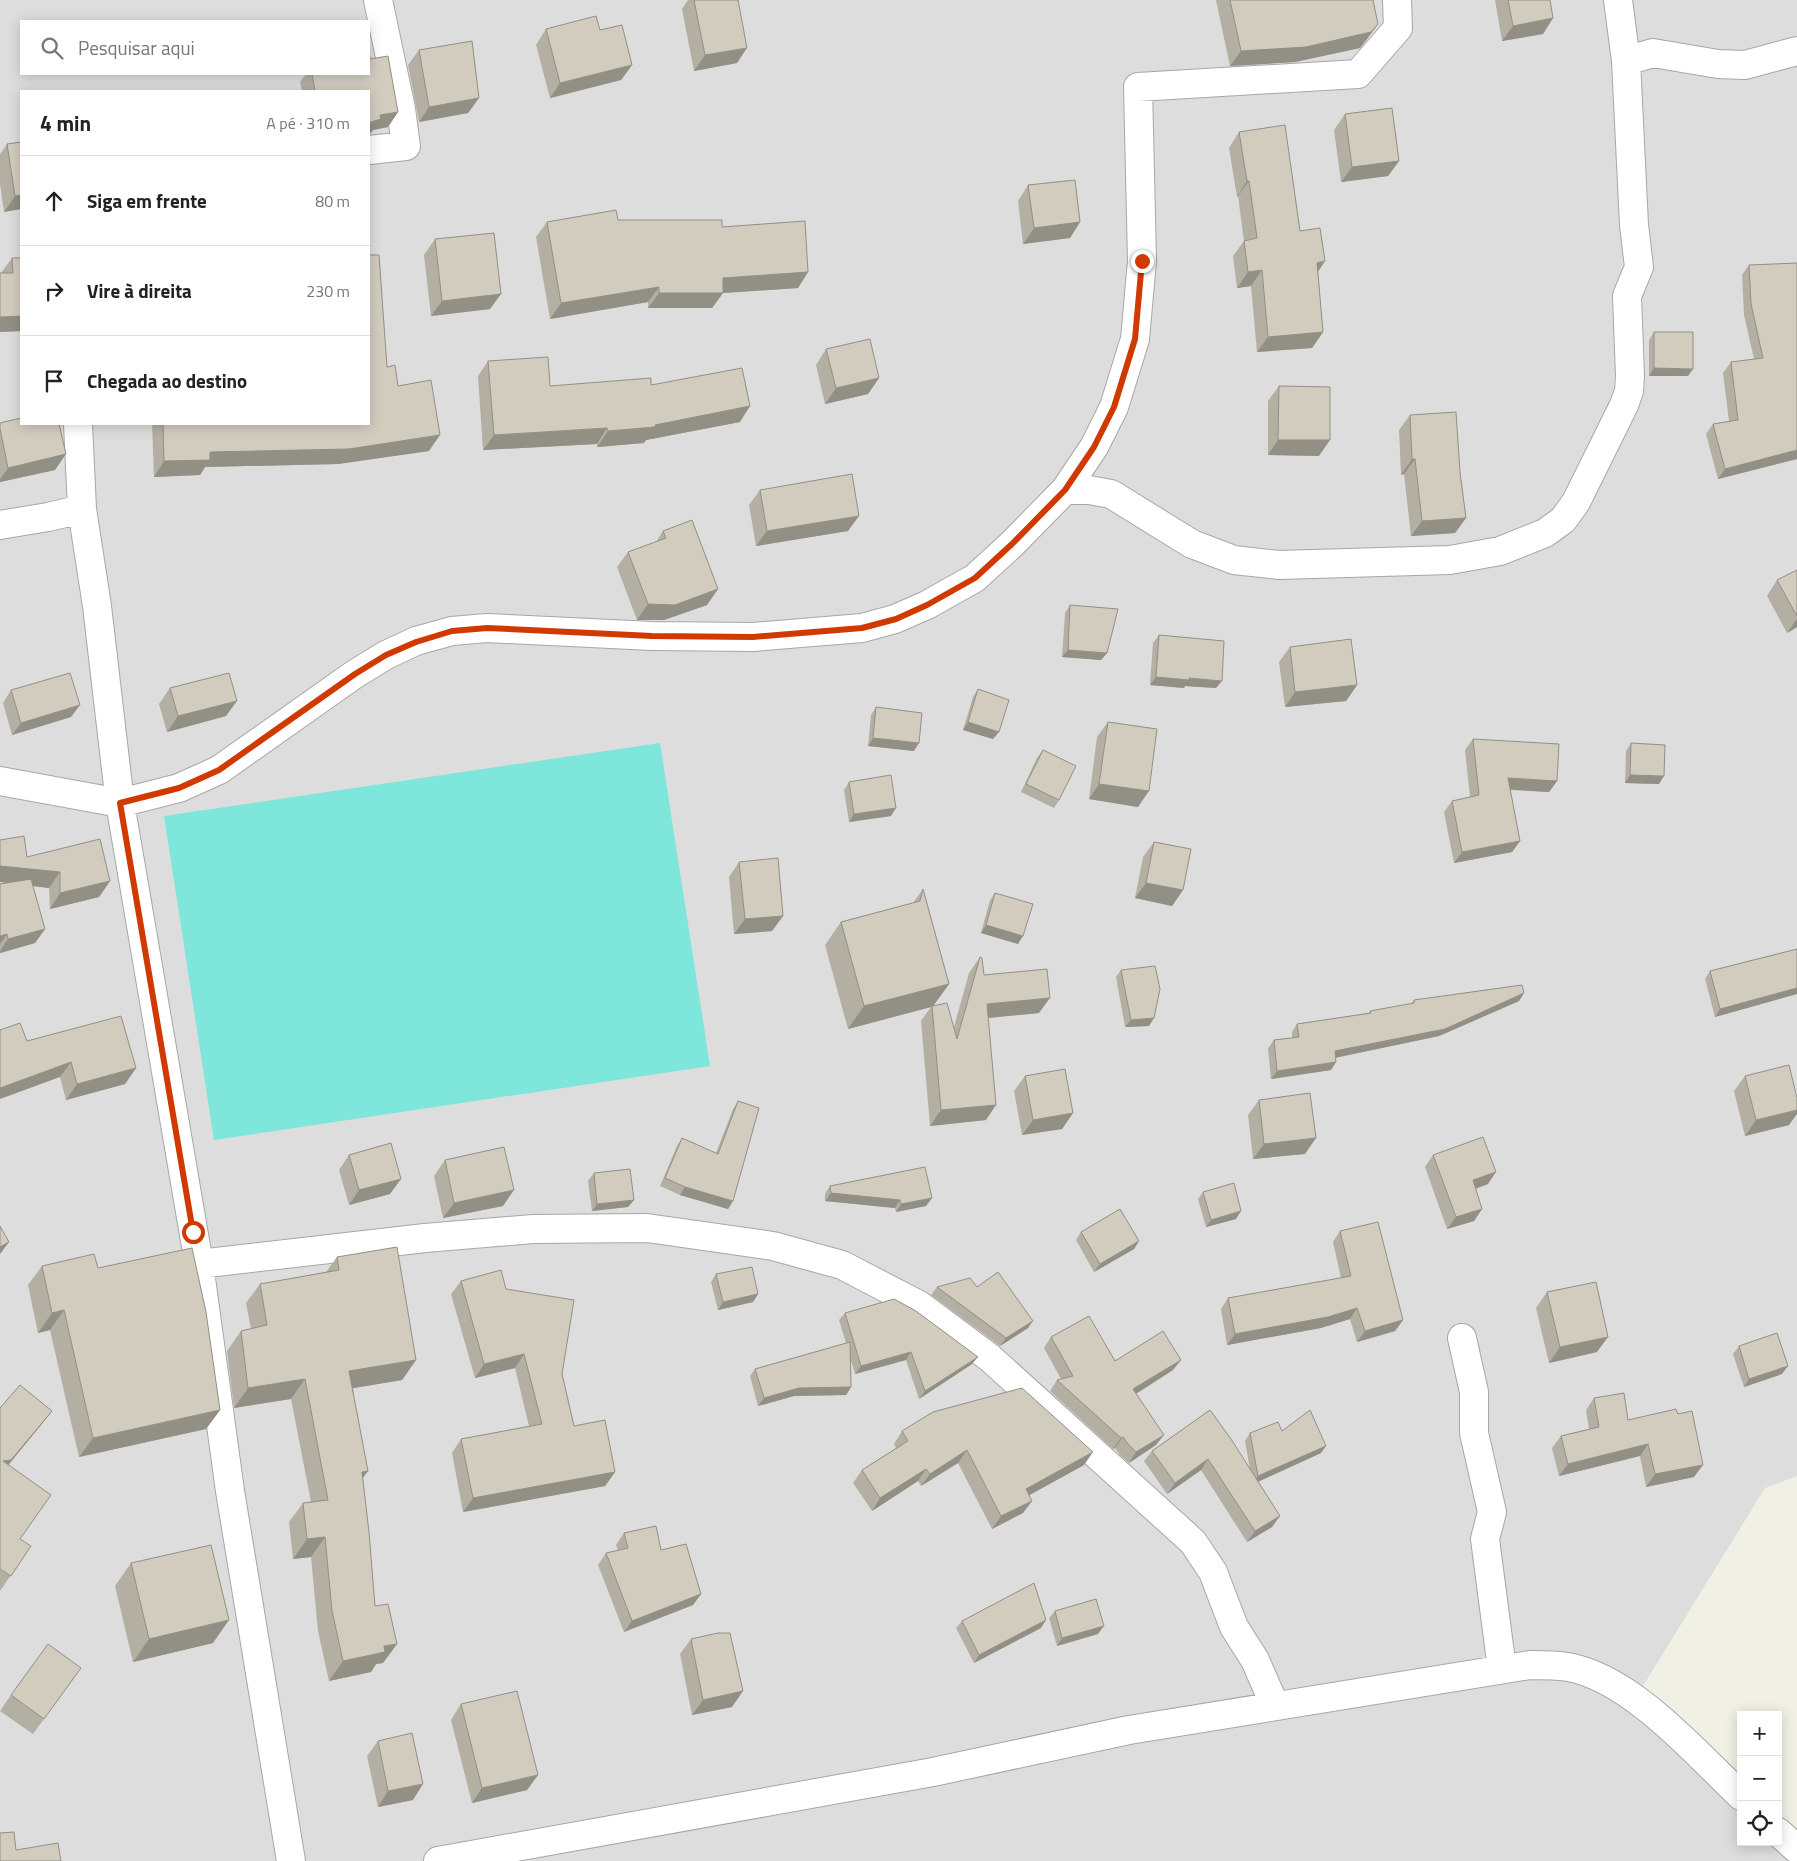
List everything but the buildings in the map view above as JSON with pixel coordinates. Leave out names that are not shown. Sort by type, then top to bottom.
[{"type":"street","points":[[370,150],[406,146],[378,0]]},
{"type":"street","points":[[0,781],[120,803],[179,788],[219,770],[370,664],[416,642],[452,631],[487,628],[652,636],[753,637],[862,628],[896,619],[927,605],[975,578],[1012,544],[1065,490],[1094,447],[1114,407],[1135,339],[1142,261],[1138,87],[1358,74],[1381,50],[1398,28],[1397,0]]},
{"type":"street","points":[[1065,490],[1089,490],[1111,494],[1192,544],[1234,560],[1279,565],[1450,560],[1500,551],[1545,532],[1564,520],[1576,502],[1629,391],[1627,296],[1639,267],[1633,216],[1626,61],[1618,0]]},
{"type":"street","points":[[1626,61],[1653,53],[1718,64],[1745,65],[1797,51]]},
{"type":"street","points":[[78,425],[82,509],[97,606],[120,803],[199,1264],[230,1491],[291,1861]]},
{"type":"street","points":[[0,525],[82,509]]},
{"type":"street","points":[[199,1264],[425,1238],[534,1229],[646,1228],[773,1246],[842,1265],[919,1305],[990,1358],[1193,1542],[1213,1572],[1234,1627],[1255,1660],[1275,1706]]},
{"type":"street","points":[[1462,1338],[1474,1392],[1474,1433],[1492,1512],[1485,1539],[1502,1669]]},
{"type":"street","points":[[438,1861],[933,1772],[1129,1730],[1530,1665],[1568,1667],[1603,1678],[1649,1708],[1737,1792]]},
{"type":"street","points":[[1782,1836],[1797,1850]]},
{"type":"shaded area","points":[[0,0],[1797,0],[1797,1476],[1765,1488],[1635,1699],[1737,1794],[1737,1846],[1782,1846],[1797,1861],[0,1861]]},
{"type":"shaded area","points":[[660,743],[710,1066],[214,1140],[164,816]]},
{"type":"route","points":[[193,1232],[120,803],[179,788],[219,770],[355,674],[386,655],[416,642],[452,631],[487,628],[652,636],[753,637],[862,628],[896,619],[927,605],[975,578],[1012,544],[1065,490],[1094,447],[1114,407],[1135,339],[1142,261]]}]
